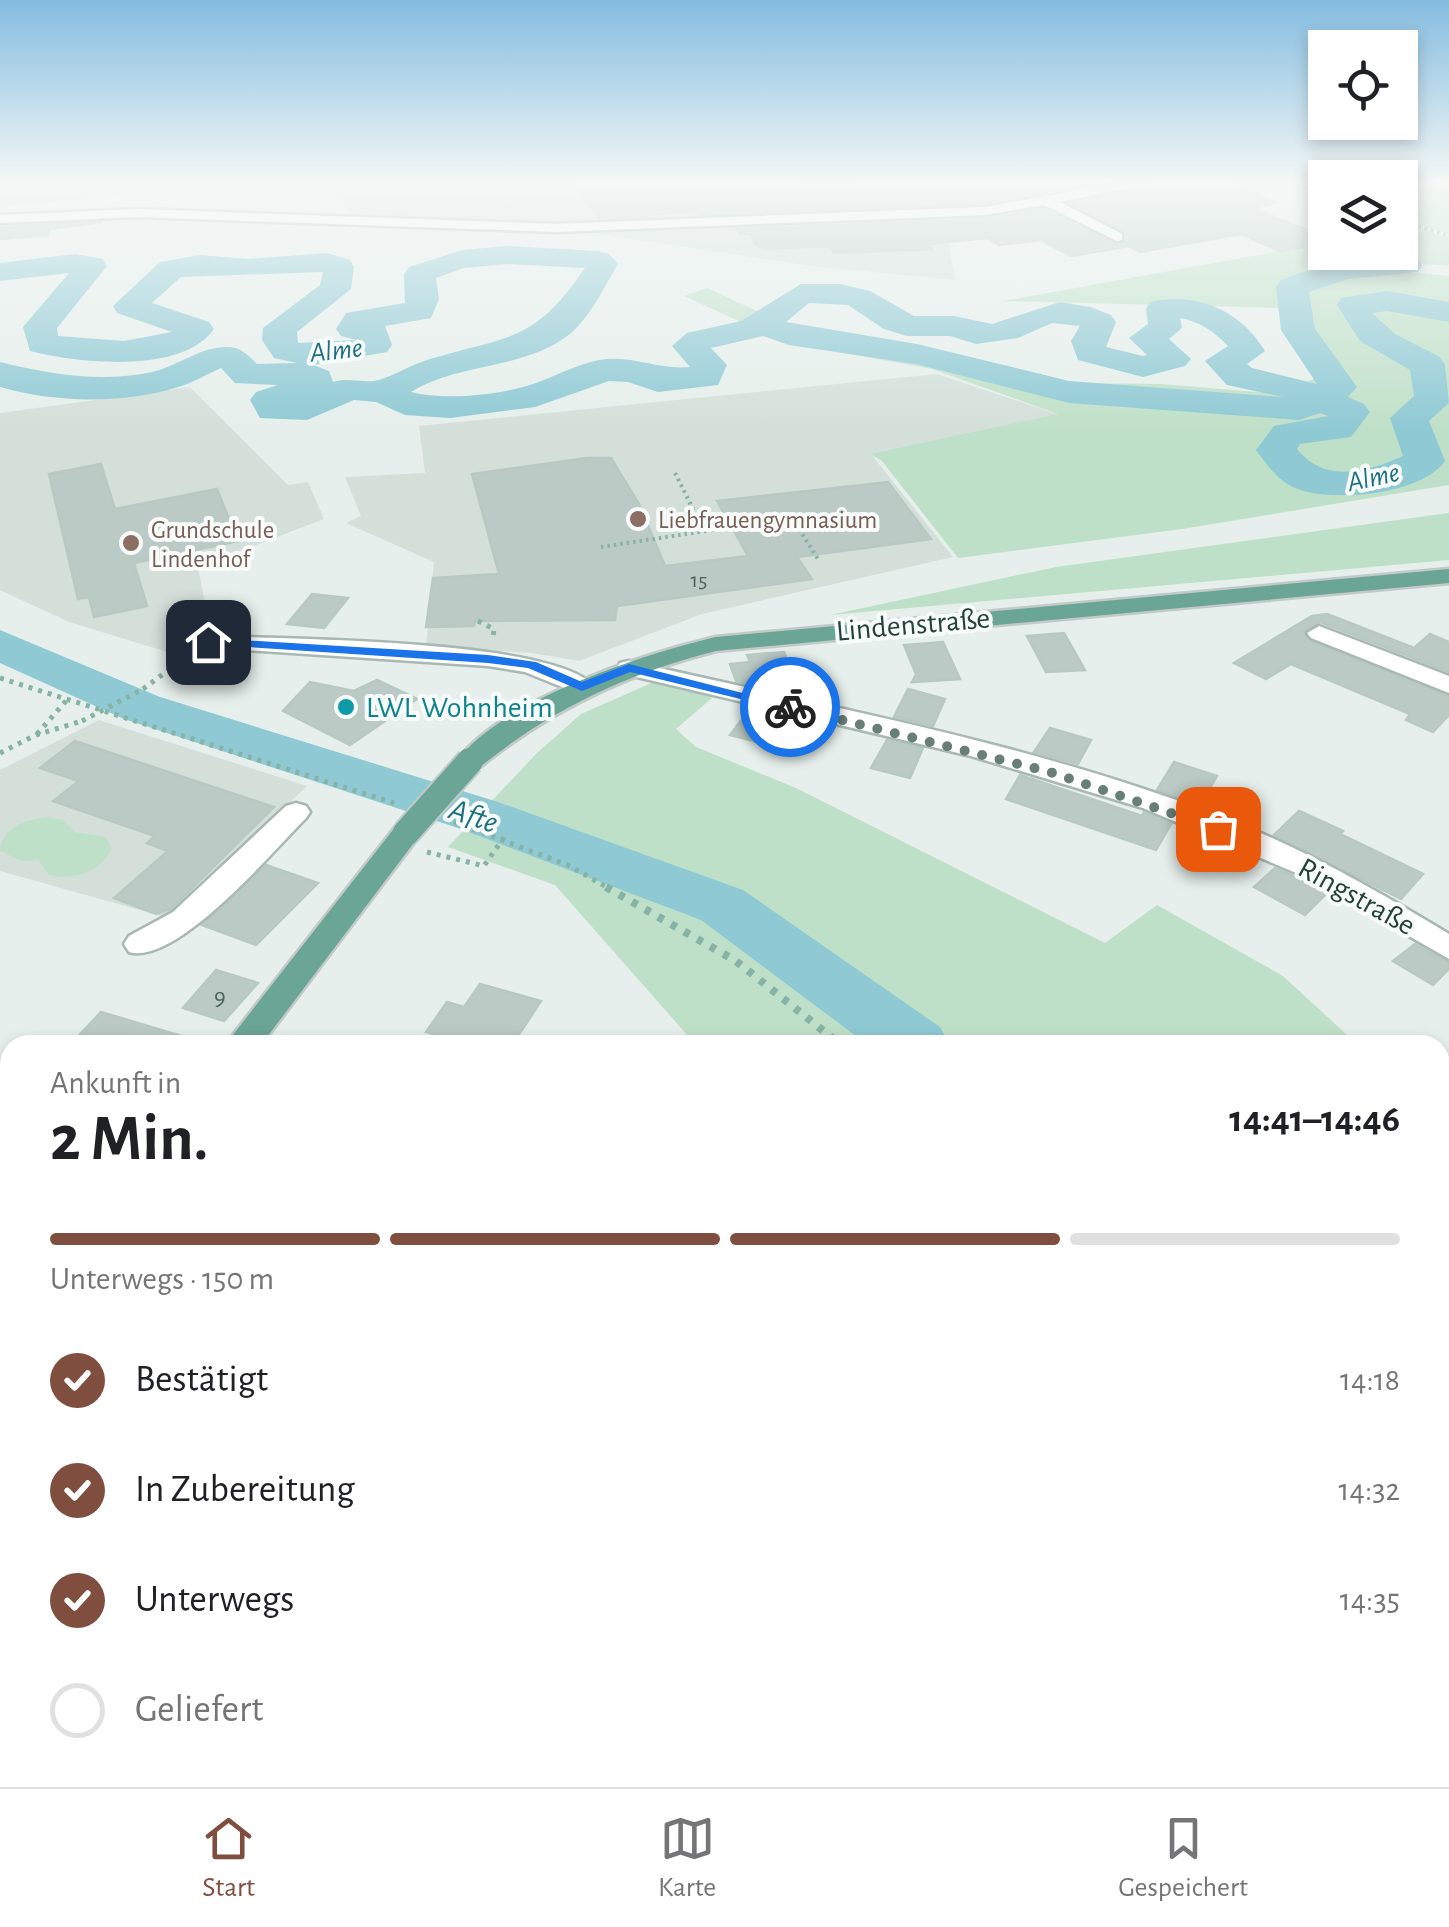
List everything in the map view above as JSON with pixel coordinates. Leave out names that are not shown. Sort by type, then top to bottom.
[{"type":"main road","name":"Lindenstraße","points":[[250,1035],[470,761],[538,710],[629,668],[671,654],[757,638],[1449,576]]},
{"type":"street","points":[[220,616],[208,642],[488,659],[531,665],[582,687]]},
{"type":"street","points":[[1319,632],[1449,685]]},
{"type":"street","name":"Ringstraße","points":[[629,668],[1050,772],[1144,802],[1318,871],[1449,948]]},
{"type":"street","points":[[140,944],[184,920],[296,812]]},
{"type":"path","points":[[675,473],[704,531]]},
{"type":"path","points":[[601,547],[765,522],[797,526],[818,559]]},
{"type":"path","points":[[0,753],[36,735],[82,721],[143,689],[208,642]]},
{"type":"path","points":[[0,678],[412,830],[484,866],[504,837]]},
{"type":"path","points":[[36,735],[66,701]]},
{"type":"path","points":[[447,819],[504,837],[568,865],[736,960],[829,1035]]},
{"type":"shaded area","points":[[807,265],[952,265],[955,280]]},
{"type":"shaded area","name":"Liebfrauengymnasium","points":[[937,374],[1060,415],[871,454],[953,557],[702,614],[579,661],[532,653],[426,646],[434,562],[346,523],[361,516],[345,477],[425,473],[419,426]]},
{"type":"shaded area","name":"Grundschule Lindenhof","points":[[190,387],[288,485],[308,482],[324,519],[198,567],[208,618],[174,654],[69,622],[0,590],[0,413]]},
{"type":"shaded area","points":[[99,720],[307,786],[168,918],[0,871],[0,770]]},
{"type":"green space","points":[[1201,265],[1308,265],[1308,270],[1329,270],[1283,286],[1282,308],[1311,310],[1306,291],[1324,284],[1394,273],[1449,276],[1449,485],[1182,529],[958,558],[882,461],[870,454],[1058,414],[932,369],[785,342],[684,296],[707,288],[800,331],[927,347],[1061,383],[1162,384],[1280,394],[1320,376],[1287,329],[1281,308],[1003,301]]},
{"type":"green space","points":[[1449,513],[1449,560],[830,615],[1056,567]]},
{"type":"green space","points":[[663,678],[712,698],[676,729],[696,747],[796,788],[1105,943],[1157,905],[1283,976],[1347,1035],[687,1035],[555,885],[448,847],[538,752],[581,714]]},
{"type":"green space","points":[[49,817],[63,820],[75,832],[106,837],[112,849],[94,869],[68,876],[49,875],[38,860],[22,861],[0,851],[11,830],[24,822]]},
{"type":"building","points":[[611,458],[639,504],[665,566],[748,556],[717,501],[888,482],[931,539],[797,557],[812,579],[617,606],[615,620],[475,621],[474,626],[426,627],[433,578],[499,574],[472,474]]},
{"type":"building","name":"Grundschule Lindenhof","points":[[101,464],[115,509],[217,489],[238,541],[134,563],[147,606],[94,617],[89,597],[78,599],[49,474]]},
{"type":"building","points":[[312,594],[348,598],[324,628],[287,624]]},
{"type":"building","points":[[1327,614],[1414,648],[1430,634],[1449,642],[1449,672],[1320,622],[1303,632],[1310,641],[1449,696],[1449,715],[1433,732],[1406,720],[1410,714],[1291,664],[1266,679],[1234,663],[1312,616]]},
{"type":"building","points":[[1064,633],[1085,670],[1046,672],[1027,636]]},
{"type":"building","points":[[943,642],[960,679],[912,682],[916,674],[904,645]]},
{"type":"building","points":[[784,652],[802,696],[736,681],[730,664],[750,662],[747,655]]},
{"type":"building","name":"LWL Wohnheim","points":[[377,680],[417,699],[350,745],[283,711],[310,682],[354,691]]},
{"type":"building","points":[[908,689],[945,699],[933,726],[894,717]]},
{"type":"building","points":[[743,706],[800,719],[781,748],[730,735],[746,714]]},
{"type":"building","points":[[1050,728],[1091,740],[1078,764],[1034,752]]},
{"type":"building","points":[[887,740],[923,748],[910,778],[871,768]]},
{"type":"building","points":[[75,741],[274,807],[171,909],[156,914],[114,898],[168,851],[147,843],[155,836],[53,801],[79,781],[40,768]]},
{"type":"building","points":[[1174,762],[1217,776],[1200,805],[1157,790]]},
{"type":"building","points":[[1020,775],[1142,816],[1144,812],[1171,824],[1156,850],[1006,799]]},
{"type":"building","points":[[1299,811],[1423,874],[1401,899],[1274,835]]},
{"type":"building","points":[[266,865],[318,883],[256,945],[202,925]]},
{"type":"building","points":[[1275,868],[1327,893],[1305,915],[1254,887]]},
{"type":"building","points":[[1415,944],[1449,963],[1449,969],[1433,985],[1393,961]]},
{"type":"building","points":[[216,970],[258,983],[224,1021],[183,1008]]},
{"type":"building","points":[[480,984],[541,1001],[519,1035],[426,1032],[447,1002],[464,1007]]},
{"type":"building","points":[[101,1012],[178,1035],[79,1035]]},
{"type":"waterway","name":"Alme","points":[[0,272],[55,265]]},
{"type":"waterway","name":"Alme","points":[[89,265],[92,266],[40,327],[42,344],[124,351],[167,346],[184,339],[197,329],[129,306],[171,269],[192,265]]},
{"type":"waterway","name":"Alme","points":[[217,265],[282,265]]},
{"type":"waterway","name":"Alme","points":[[335,265],[339,267],[335,289],[280,328],[279,340],[286,351],[320,355],[375,345],[373,333],[353,329],[358,320],[419,311],[423,299],[420,274],[440,265]]},
{"type":"waterway","name":"Alme","points":[[385,392],[428,370],[540,338],[570,314],[602,265]]},
{"type":"waterway","name":"Alme","points":[[1318,398],[1339,387],[1298,330],[1292,287],[1348,270]]},
{"type":"waterway","name":"Alme","points":[[385,392],[405,404],[450,407],[535,396],[605,370],[634,371],[658,381],[705,377],[709,365],[689,346],[694,342],[752,328],[801,294],[830,293],[868,301],[900,324],[954,326],[976,334],[1006,331],[1045,314],[1078,314],[1099,322],[1088,341],[1090,353],[1143,366],[1173,359],[1146,338],[1165,328],[1162,309],[1186,309],[1212,317],[1242,341],[1248,351],[1223,361],[1240,377],[1289,386],[1318,398]]},
{"type":"waterway","name":"Alme","points":[[1318,398],[1351,412],[1337,429],[1288,434],[1276,450],[1294,471],[1311,480],[1344,485],[1396,474],[1425,461],[1409,418],[1433,399],[1427,365],[1372,334],[1353,305],[1387,301],[1449,312]]},
{"type":"waterway","name":"Alme","points":[[762,324],[789,335],[917,354],[1069,392],[1299,409],[1318,398]]},
{"type":"waterway","name":"Alme","points":[[0,373],[14,380],[86,387],[139,385],[167,379],[210,360],[230,357],[248,375],[306,374],[316,379],[314,386],[269,400],[273,410],[307,409],[348,389],[385,392]]},
{"type":"waterway","name":"Afte","points":[[0,645],[142,708],[478,815],[722,905],[902,1035]]},
{"type":"way so far","points":[[790,707],[1050,772],[1218,829]]},
{"type":"place","name":"Liebfrauengymnasium","points":[[638,519]]},
{"type":"place","name":"Grundschule Lindenhof","points":[[131,543]]},
{"type":"place","name":"LWL Wohnheim","points":[[346,707]]},
{"type":"route","points":[[208,642],[488,659],[531,665],[582,687],[629,668],[790,707]]}]
